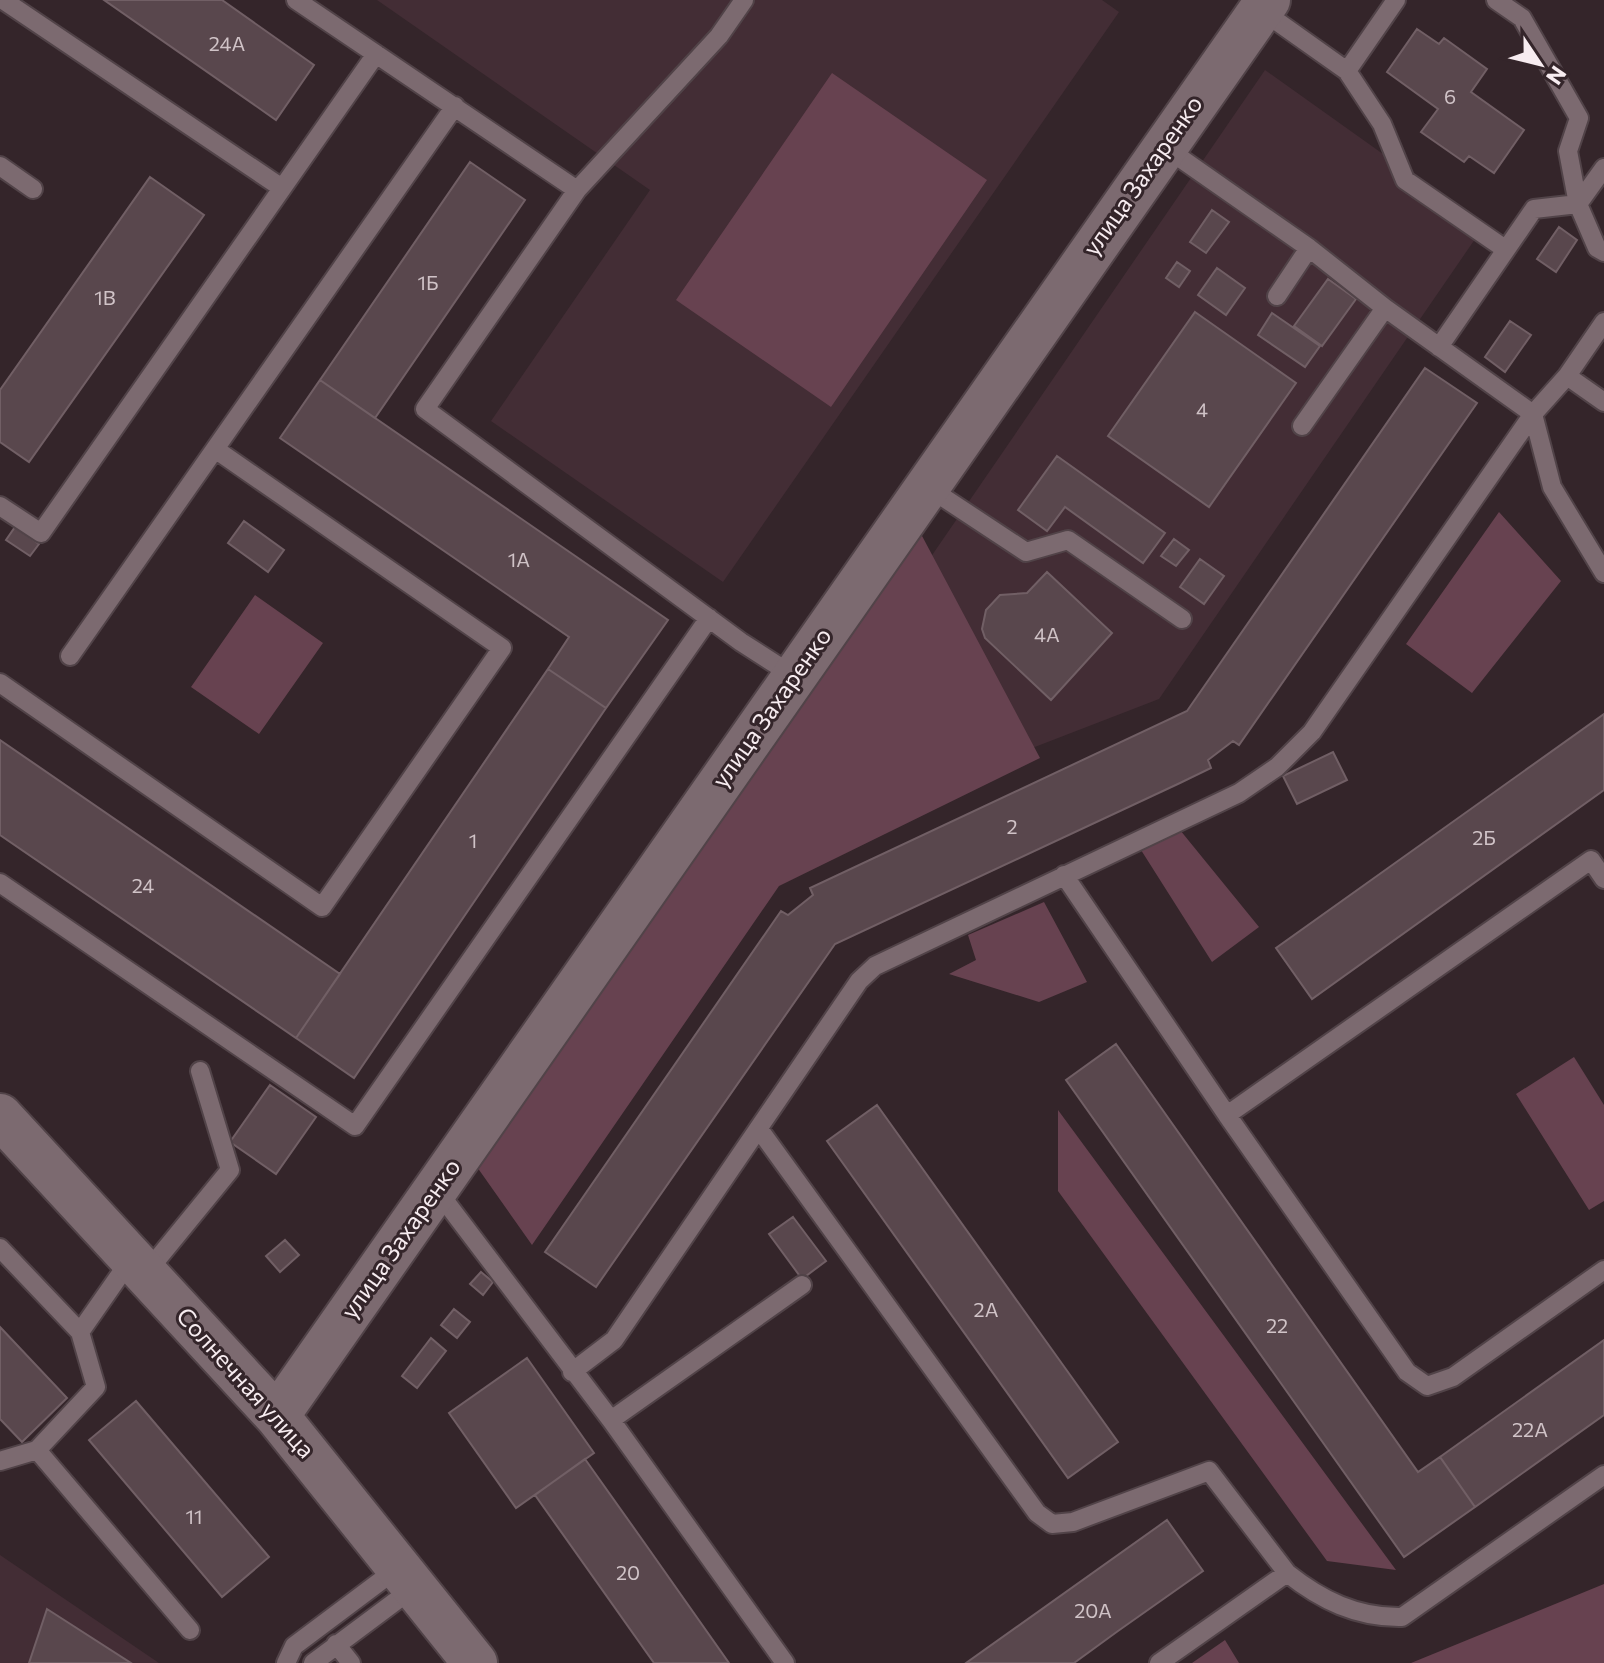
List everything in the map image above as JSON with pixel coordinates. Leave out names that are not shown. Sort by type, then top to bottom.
[{"type":"street","name":"улица Захаренко","points":[[277,1416],[1163,146],[1265,5]]},
{"type":"street","name":"Солнечная улица","points":[[0,1116],[277,1416],[475,1663]]},
{"type":"lane","points":[[3,0],[282,188]]},
{"type":"lane","points":[[296,0],[577,190]]},
{"type":"lane","points":[[744,0],[719,36],[577,190],[425,409],[709,618],[794,676]]},
{"type":"lane","points":[[1347,71],[1396,0]]},
{"type":"lane","points":[[1496,0],[1522,18],[1579,118],[1568,151],[1578,204],[1597,248],[1604,252]]},
{"type":"lane","points":[[1265,5],[1347,71],[1382,124],[1405,180],[1505,249]]},
{"type":"lane","points":[[0,506],[41,533],[376,54]]},
{"type":"lane","points":[[70,656],[455,106]]},
{"type":"lane","points":[[1163,146],[1309,248],[1385,308],[1533,414],[1552,487],[1604,573]]},
{"type":"lane","points":[[0,166],[33,189]]},
{"type":"lane","points":[[1439,347],[1534,209],[1578,204],[1604,168]]},
{"type":"lane","points":[[1277,296],[1309,248]]},
{"type":"lane","points":[[1302,426],[1385,308]]},
{"type":"lane","points":[[572,1372],[614,1340],[859,981],[875,966],[1239,793],[1277,767],[1312,732],[1533,414],[1567,376],[1604,322]]},
{"type":"lane","points":[[1567,376],[1604,402]]},
{"type":"lane","points":[[0,683],[322,907],[502,648],[215,449]]},
{"type":"lane","points":[[926,486],[1026,552],[1068,540],[1182,619]]},
{"type":"lane","points":[[0,883],[355,1126],[709,618]]},
{"type":"lane","points":[[1227,1115],[1597,855],[1604,879]]},
{"type":"lane","points":[[1064,875],[1407,1372],[1427,1386],[1453,1377],[1604,1270]]},
{"type":"lane","points":[[80,1332],[230,1170],[200,1071]]},
{"type":"lane","points":[[759,1129],[1037,1513],[1052,1524],[1073,1522],[1209,1471],[1287,1573],[1320,1598],[1376,1618],[1402,1617],[1604,1475]]},
{"type":"lane","points":[[436,1189],[611,1420],[785,1663]]},
{"type":"lane","points":[[0,1248],[80,1332],[96,1387],[37,1450],[0,1461]]},
{"type":"lane","points":[[611,1420],[802,1285]]},
{"type":"lane","points":[[37,1450],[190,1630]]},
{"type":"lane","points":[[1159,1663],[1287,1573]]},
{"type":"lane","points":[[313,1663],[408,1576]]},
{"type":"lane","points":[[286,1663],[294,1646],[408,1576]]},
{"type":"lane","points":[[336,1644],[351,1663]]},
{"type":"shaded area","points":[[377,0],[1102,0],[1119,12],[723,582],[491,421],[650,190]]},
{"type":"shaded area","points":[[1265,70],[1484,226],[1159,699],[716,870]]},
{"type":"shaded area","points":[[832,73],[987,180],[831,407],[676,300]]},
{"type":"shaded area","points":[[1499,512],[1561,581],[1472,693],[1406,644]]},
{"type":"shaded area","points":[[921,534],[1040,758],[779,886],[532,1245],[477,1167]]},
{"type":"shaded area","points":[[255,595],[323,643],[259,734],[191,687]]},
{"type":"shaded area","points":[[1180,830],[1259,927],[1212,962],[1141,850]]},
{"type":"shaded area","points":[[1044,902],[1087,982],[1039,1002],[949,974],[976,960],[968,935]]},
{"type":"shaded area","points":[[1574,1057],[1604,1105],[1604,1201],[1589,1210],[1516,1094]]},
{"type":"shaded area","points":[[1058,1110],[1396,1570],[1327,1561],[1058,1191]]},
{"type":"shaded area","points":[[0,1555],[159,1663],[0,1663]]},
{"type":"shaded area","points":[[1604,1584],[1604,1663],[1411,1663]]},
{"type":"shaded area","points":[[1225,1640],[1239,1663],[1192,1663]]},
{"type":"building","points":[[104,0],[222,0],[314,65],[276,120]]},
{"type":"building","points":[[1417,29],[1439,44],[1444,38],[1487,69],[1471,92],[1524,130],[1494,173],[1469,156],[1464,162],[1421,132],[1438,109],[1387,72]]},
{"type":"building","points":[[470,162],[525,200],[375,418],[320,380]]},
{"type":"building","points":[[150,177],[204,215],[29,462],[0,442],[0,390]]},
{"type":"building","points":[[1212,210],[1229,222],[1206,253],[1190,242]]},
{"type":"building","points":[[1559,227],[1577,240],[1556,272],[1537,259]]},
{"type":"building","points":[[1177,262],[1190,271],[1179,287],[1166,278]]},
{"type":"building","points":[[1217,268],[1245,288],[1226,315],[1198,295]]},
{"type":"building","points":[[1328,279],[1356,299],[1322,346],[1294,326]]},
{"type":"building","points":[[1195,312],[1296,383],[1209,507],[1108,436]]},
{"type":"building","points":[[1272,313],[1320,346],[1305,367],[1258,335]]},
{"type":"building","points":[[1510,321],[1531,335],[1505,372],[1485,357]]},
{"type":"building","points":[[1425,368],[1477,403],[1239,745],[1233,741],[1208,760],[1211,768],[835,944],[596,1287],[545,1252],[781,911],[788,915],[813,895],[810,888],[1187,711]]},
{"type":"building","points":[[320,380],[668,620],[606,708],[548,669],[569,637],[280,438]]},
{"type":"building","points":[[1057,456],[1165,533],[1143,563],[1065,507],[1047,531],[1018,510]]},
{"type":"building","points":[[244,521],[284,550],[268,572],[228,543]]},
{"type":"building","points":[[15,527],[39,544],[30,556],[6,540]]},
{"type":"building","points":[[1174,539],[1189,550],[1176,566],[1161,556]]},
{"type":"building","points":[[1200,559],[1224,576],[1204,604],[1180,587]]},
{"type":"building","points":[[1047,572],[1112,633],[1051,700],[985,638],[982,629],[986,610],[1000,595],[1027,593]]},
{"type":"building","points":[[548,669],[606,708],[354,1078],[296,1038]]},
{"type":"building","points":[[1604,714],[1604,790],[1312,999],[1276,948]]},
{"type":"building","points":[[0,740],[340,974],[296,1038],[0,835]]},
{"type":"building","points":[[1333,752],[1347,780],[1297,804],[1283,776]]},
{"type":"building","points":[[1116,1044],[1418,1472],[1440,1457],[1475,1507],[1404,1557],[1066,1080]]},
{"type":"building","points":[[270,1085],[316,1117],[276,1174],[230,1142]]},
{"type":"building","points":[[877,1105],[1118,1442],[1068,1478],[827,1141]]},
{"type":"building","points":[[793,1217],[826,1261],[802,1279],[769,1234]]},
{"type":"building","points":[[285,1240],[299,1255],[280,1272],[266,1256]]},
{"type":"building","points":[[481,1272],[493,1282],[483,1295],[470,1284]]},
{"type":"building","points":[[454,1309],[470,1322],[457,1338],[441,1325]]},
{"type":"building","points":[[0,1327],[67,1398],[22,1442],[0,1419]]},
{"type":"building","points":[[431,1338],[446,1351],[417,1388],[402,1376]]},
{"type":"building","points":[[1604,1340],[1604,1415],[1475,1507],[1440,1457]]},
{"type":"building","points":[[527,1358],[594,1453],[516,1508],[449,1413]]},
{"type":"building","points":[[136,1401],[269,1557],[222,1597],[89,1440]]},
{"type":"building","points":[[585,1459],[729,1663],[654,1663],[535,1495]]},
{"type":"building","points":[[1167,1520],[1203,1571],[1074,1663],[966,1663]]},
{"type":"building","points":[[47,1609],[131,1663],[29,1663]]}]
